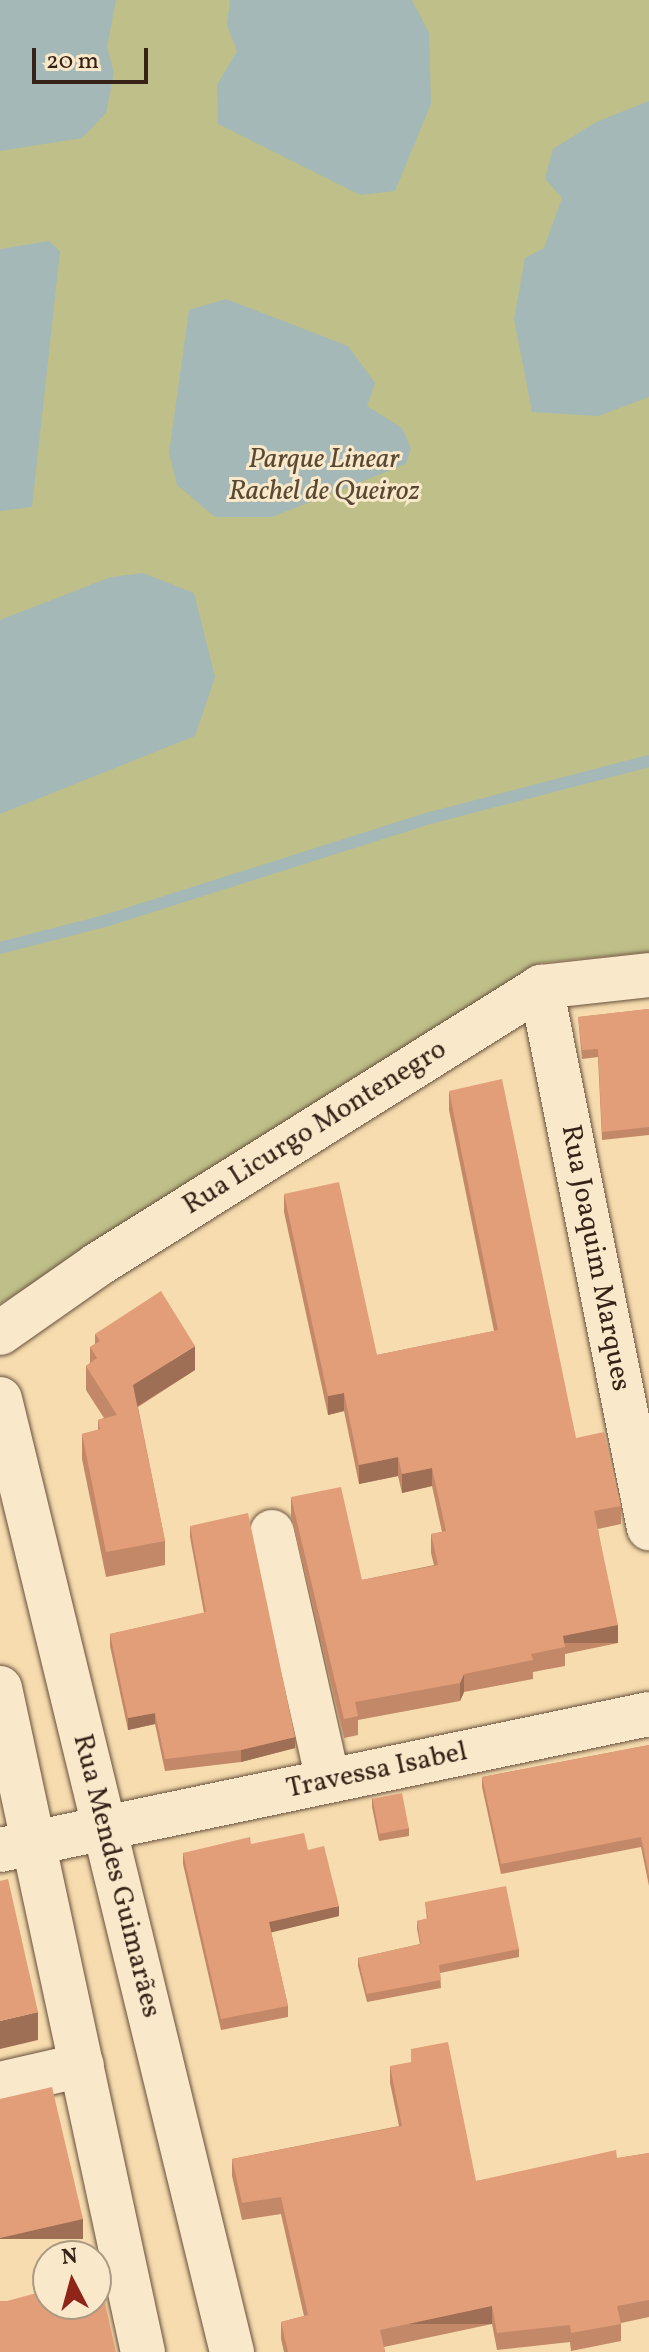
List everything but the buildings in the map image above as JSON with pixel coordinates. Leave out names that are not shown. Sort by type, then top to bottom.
[{"type":"street","name":"Rua Licurgo Montenegro","points":[[0,1333],[97,1265],[541,987],[649,975]]},
{"type":"street","name":"Rua Joaquim Marques","points":[[541,987],[649,1528]]},
{"type":"street","name":"Rua Mendes Guimarães","points":[[0,1399],[232,2352]]},
{"type":"street","points":[[272,1532],[328,1781]]},
{"type":"street","points":[[0,1688],[16,1846],[82,2065],[107,2240]]},
{"type":"street","name":"Travessa Isabel","points":[[16,1846],[649,1714]]},
{"type":"street","points":[[0,2084],[82,2065]]},
{"type":"street","points":[[112,2275],[143,2352]]},
{"type":"green space","name":"Parque Linear Rachel de Queiroz","points":[[0,0],[649,0],[649,952],[539,963],[0,1304]]},
{"type":"shaded area","points":[[0,0],[116,0],[107,47],[114,73],[106,113],[82,138],[0,151]]},
{"type":"shaded area","points":[[230,0],[412,0],[429,33],[431,104],[395,191],[360,195],[218,124],[217,85],[237,51],[227,25]]},
{"type":"shaded area","points":[[649,101],[649,397],[598,416],[532,412],[514,319],[525,258],[544,248],[562,198],[545,179],[553,149],[596,122]]},
{"type":"shaded area","points":[[49,241],[60,251],[32,507],[0,511],[0,249]]},
{"type":"shaded area","points":[[226,299],[348,346],[375,383],[367,406],[402,428],[411,448],[406,464],[272,517],[215,517],[177,485],[169,453],[189,310]]},
{"type":"shaded area","points":[[143,573],[194,593],[215,677],[195,736],[0,814],[0,620],[111,577]]},
{"type":"waterway","points":[[0,948],[108,920],[430,818],[649,761]]}]
